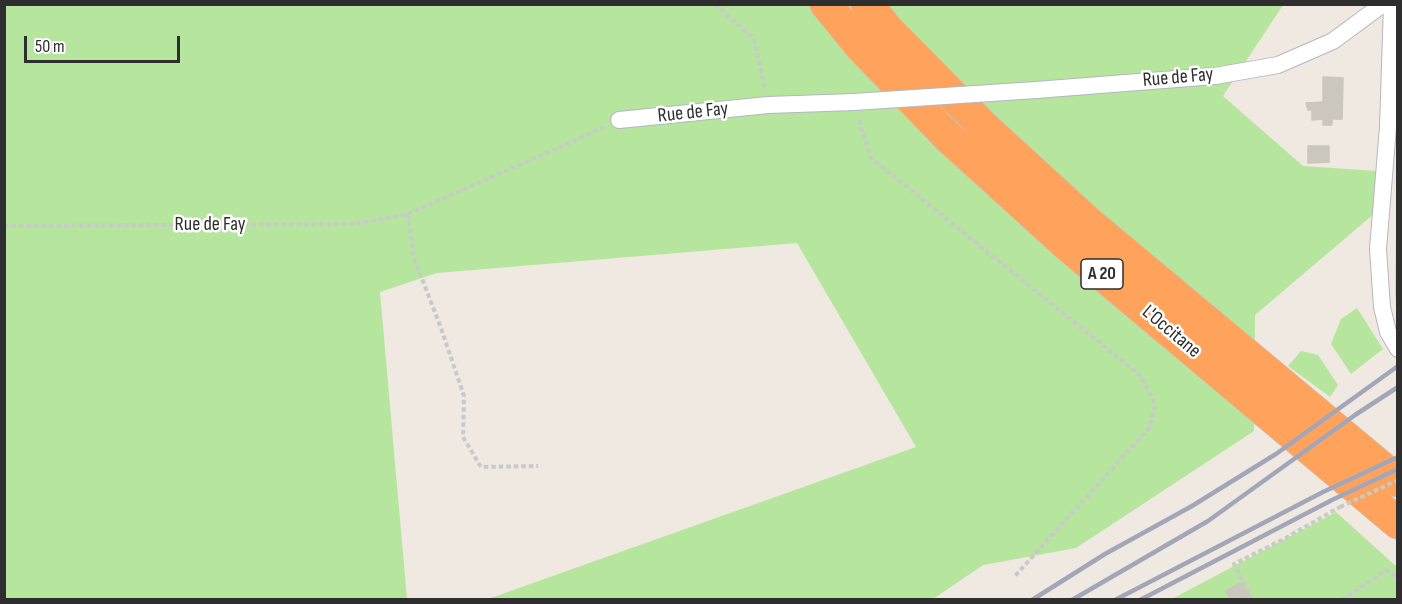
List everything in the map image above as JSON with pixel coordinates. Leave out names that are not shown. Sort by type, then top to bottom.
[{"type":"highway","name":"L'Occitane","points":[[826,4],[869,55],[948,137],[982,168],[1067,245],[1398,523]]},
{"type":"highway","name":"L'Occitane","points":[[867,4],[888,30],[985,128],[1089,223],[1398,481]]},
{"type":"street","name":"Rue de Fay","points":[[619,120],[768,105],[854,102],[1215,76],[1278,65],[1333,41],[1383,4]]},
{"type":"street","points":[[1392,4],[1388,127],[1378,249],[1382,307],[1388,332],[1398,349]]},
{"type":"path","points":[[715,4],[754,39],[768,105]]},
{"type":"path","points":[[854,102],[871,158],[1141,376],[1155,404],[1150,427],[1015,576]]},
{"type":"path","name":"Rue de Fay","points":[[4,226],[355,224],[408,214],[619,120]]},
{"type":"path","points":[[408,214],[414,258],[464,396],[463,437],[481,467],[538,466]]},
{"type":"path","points":[[1252,600],[1234,564],[1340,507],[1398,481]]},
{"type":"path","points":[[1342,600],[1386,570],[1398,579]]},
{"type":"green space","points":[[4,5],[1283,5],[1223,96],[1303,166],[1376,171],[1375,213],[1255,315],[1254,431],[1076,548],[983,565],[933,599],[488,599],[916,447],[797,243],[437,273],[380,292],[407,599],[5,599]]},
{"type":"green space","points":[[1397,175],[1397,307],[1395,294]]},
{"type":"green space","points":[[1357,308],[1383,349],[1351,374],[1331,344],[1341,319]]},
{"type":"green space","points":[[1301,351],[1318,355],[1338,385],[1330,397],[1288,366]]},
{"type":"green space","points":[[1336,512],[1397,567],[1397,599],[1170,600]]},
{"type":"building","points":[[1323,77],[1343,78],[1342,119],[1332,119],[1332,125],[1323,125],[1323,119],[1312,120],[1312,110],[1308,110],[1306,103],[1323,102]]},
{"type":"building","points":[[1308,146],[1329,146],[1329,162],[1308,163]]},
{"type":"building","points":[[1241,583],[1249,596],[1243,600],[1231,600],[1226,591]]},
{"type":"railway","points":[[1032,600],[1105,554],[1192,506],[1276,454],[1398,366]]},
{"type":"railway","points":[[1072,600],[1208,521],[1355,415],[1398,387]]},
{"type":"railway","points":[[1115,600],[1323,492],[1398,457]]},
{"type":"railway","points":[[1140,600],[1332,500],[1398,469]]}]
